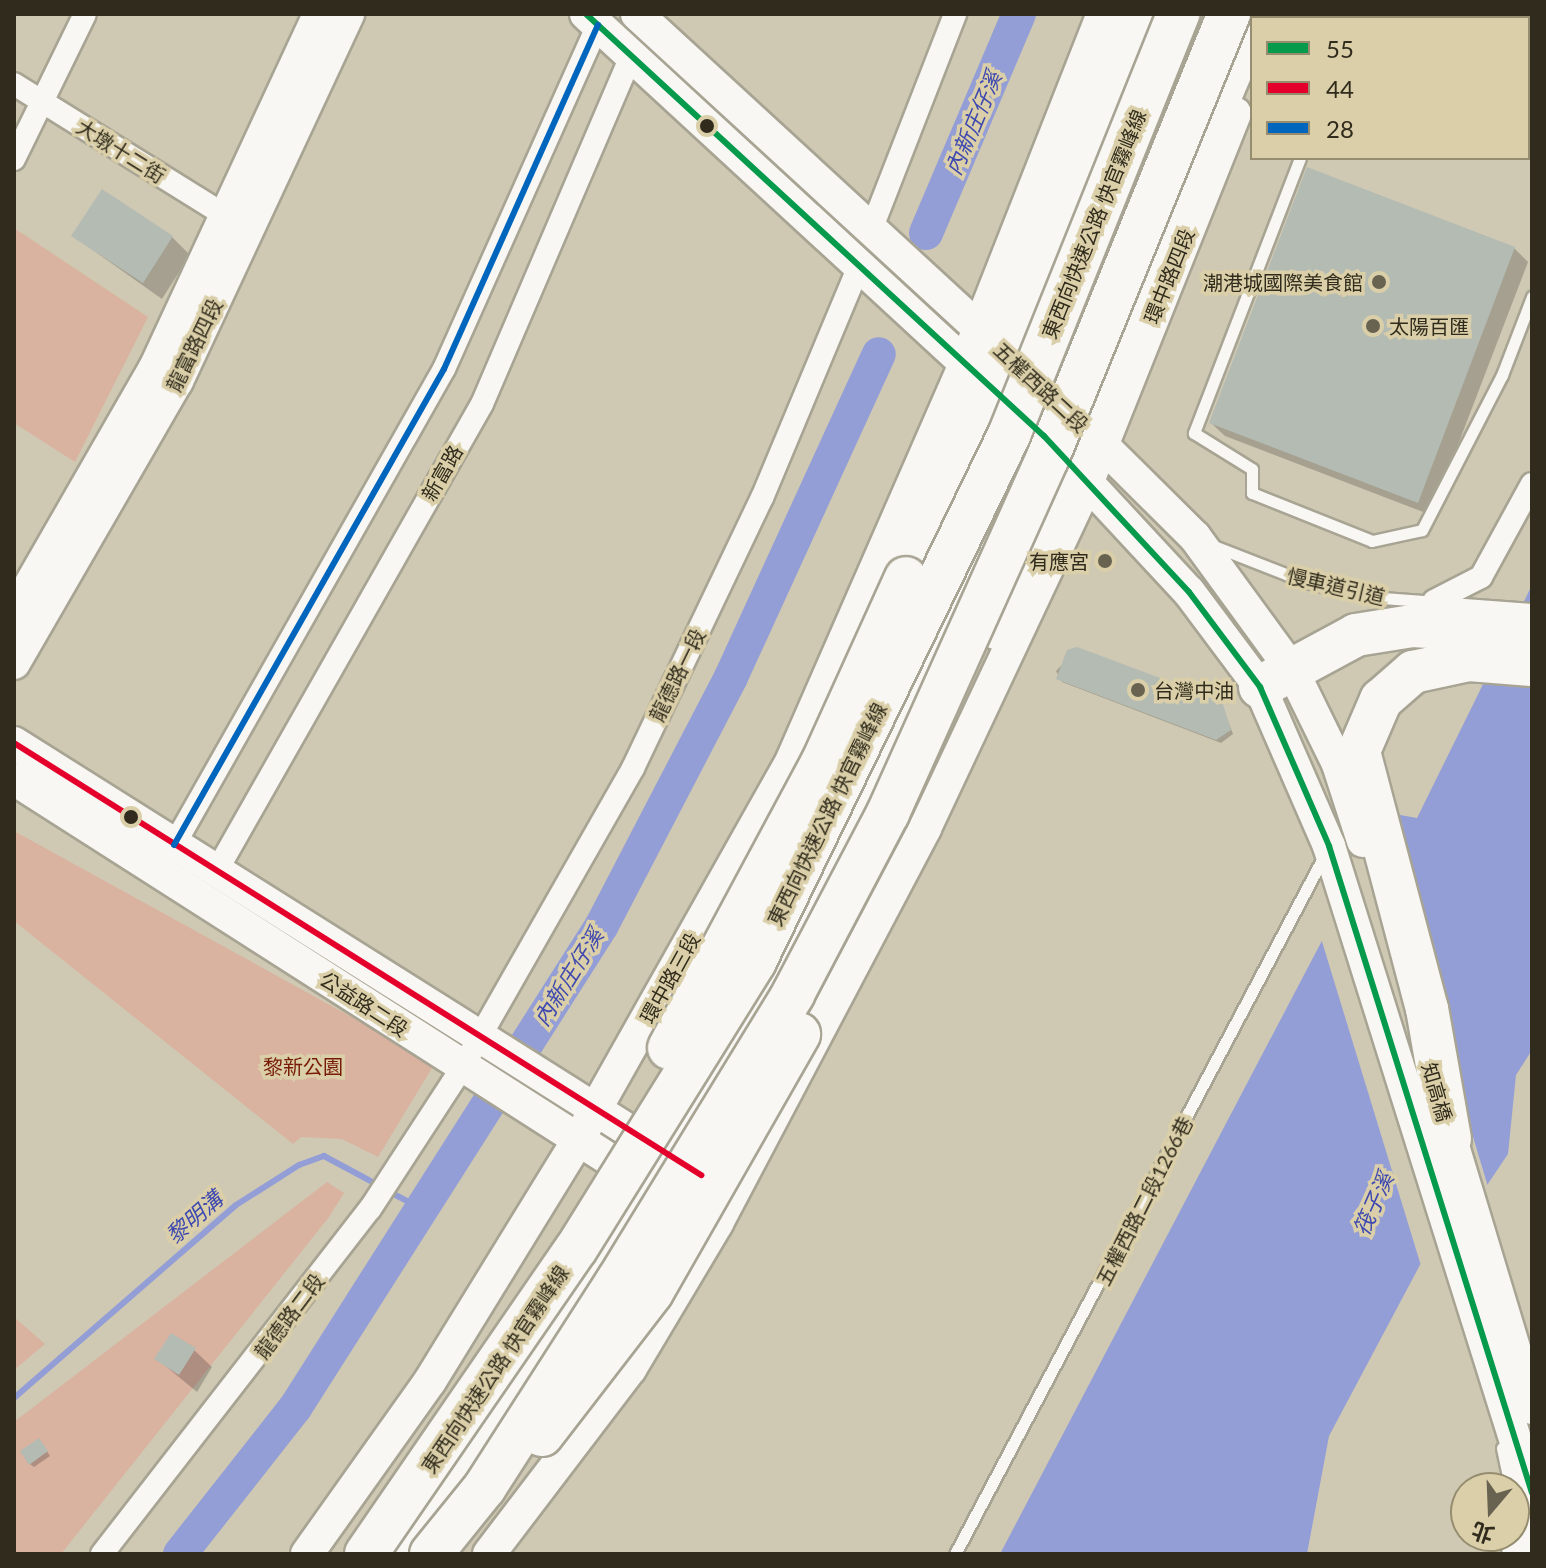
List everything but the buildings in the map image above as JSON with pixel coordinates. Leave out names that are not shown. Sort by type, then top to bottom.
[{"type":"highway","points":[[453,1436],[479,1358],[688,1016],[822,763],[906,578],[991,358],[1056,219],[1140,14]]},
{"type":"highway","name":"東西向快速公路 快官霧峰線","points":[[366,1554],[453,1436],[755,961],[838,800],[1009,435],[1178,14]]},
{"type":"highway","points":[[485,1487],[793,994],[888,813],[1048,457],[1229,14]]},
{"type":"highway","points":[[431,1554],[485,1487],[582,1391],[652,1292],[863,913],[996,628],[1069,440],[1153,258],[1250,25]]},
{"type":"highway","points":[[1465,624],[1532,665]]},
{"type":"highway","points":[[1450,1139],[1427,1009],[1362,812],[1359,751],[1381,700],[1465,624]]},
{"type":"highway","points":[[1276,679],[1356,635],[1412,626],[1465,624],[1532,633]]},
{"type":"street","points":[[14,159],[85,14]]},
{"type":"street","name":"龍富路四段","points":[[14,613],[155,368],[228,217],[319,14]]},
{"type":"street","name":"龍富路四段","points":[[14,663],[177,381],[348,14]]},
{"type":"street","points":[[871,230],[955,14]]},
{"type":"street","points":[[991,358],[1103,14]]},
{"type":"street","points":[[991,358],[1165,14]]},
{"type":"street","points":[[494,1552],[630,1369],[735,1194],[925,828],[1069,440],[1212,14]]},
{"type":"street","name":"五權西路二段","points":[[645,17],[871,230],[1069,440],[1189,592],[1276,679],[1329,846],[1334,886]]},
{"type":"street","points":[[174,845],[444,369],[592,20]]},
{"type":"street","name":"五權西路二段","points":[[592,20],[859,266],[991,358]]},
{"type":"street","name":"新富路","points":[[216,872],[482,404],[631,56]]},
{"type":"street","name":"環中路四段","points":[[1069,440],[1250,76]]},
{"type":"street","name":"大墩十二街","points":[[14,84],[228,217]]},
{"type":"street","name":"龍德路一段","points":[[475,1076],[633,768],[762,498],[859,266]]},
{"type":"street","name":"環中路三段","points":[[307,1554],[430,1381],[585,1104],[792,760],[991,358]]},
{"type":"street","points":[[391,1554],[521,1379],[669,1156],[876,805],[1069,440]]},
{"type":"street","name":"五權西路二段","points":[[1069,440],[1195,537],[1276,679],[1362,812]]},
{"type":"street","points":[[1465,624],[1481,577],[1532,484]]},
{"type":"street","name":"公益路二段","points":[[14,743],[491,1048],[735,1194]]},
{"type":"street","name":"公益路二段","points":[[14,779],[568,1136],[717,1223]]},
{"type":"street","name":"知高橋","points":[[1334,886],[1495,1366]]},
{"type":"street","name":"龍德路二段","points":[[102,1554],[475,1076]]},
{"type":"street","name":"知高橋","points":[[1450,1139],[1495,1366]]},
{"type":"street","points":[[407,1554],[529,1387],[650,1185]]},
{"type":"street","points":[[1495,1366],[1532,1408]]},
{"type":"street","points":[[1495,1366],[1519,1472]]},
{"type":"lane","points":[[1299,160],[1194,433],[1252,469],[1252,493],[1372,541],[1422,530],[1502,375],[1532,297]]},
{"type":"lane","name":"慢車道引道","points":[[1195,537],[1309,583],[1465,624],[1532,609]]},
{"type":"lane","name":"五權西路二段1266巷","points":[[955,1554],[1329,846]]},
{"type":"green space","points":[[14,228],[148,317],[75,462],[14,423]]},
{"type":"green space","name":"黎新公園","points":[[14,831],[435,1063],[378,1157],[342,1139],[301,1137],[293,1144],[14,921]]},
{"type":"green space","points":[[327,1182],[344,1193],[329,1217],[61,1554],[14,1554],[14,1422]]},
{"type":"green space","points":[[14,1317],[45,1344],[14,1370]]},
{"type":"water","name":"筏子溪","points":[[1532,585],[1532,1050],[1516,1075],[1508,1154],[1463,1221],[1429,1248],[1329,1436],[1307,1554],[1000,1554],[1389,813],[1417,818]]},
{"type":"pier","points":[[1379,824],[1489,1190],[1422,1269],[1320,935]]},
{"type":"waterway","name":"內新庄仔溪","points":[[926,233],[1019,14]]},
{"type":"waterway","name":"內新庄仔溪","points":[[180,1554],[295,1408],[602,925],[731,677],[879,354]]},
{"type":"waterway","name":"黎明溝","points":[[14,1398],[236,1205],[299,1165],[324,1156],[378,1185]]},
{"type":"waterway","name":"黎明溝","points":[[388,1191],[424,1210]]},
{"type":"transit line","name":"55","points":[[586,14],[1044,436],[1189,592],[1260,687],[1329,846],[1532,1493]]},
{"type":"transit line","name":"28","points":[[174,845],[444,369],[598,25]]},
{"type":"transit line","name":"44","points":[[14,743],[701,1175]]},
{"type":"place","name":"潮港城國際美食館","points":[[1379,282]]},
{"type":"place","name":"太陽百匯","points":[[1373,326]]},
{"type":"place","name":"有應宮","points":[[1105,561]]},
{"type":"place","name":"台灣中油","points":[[1138,690]]}]
